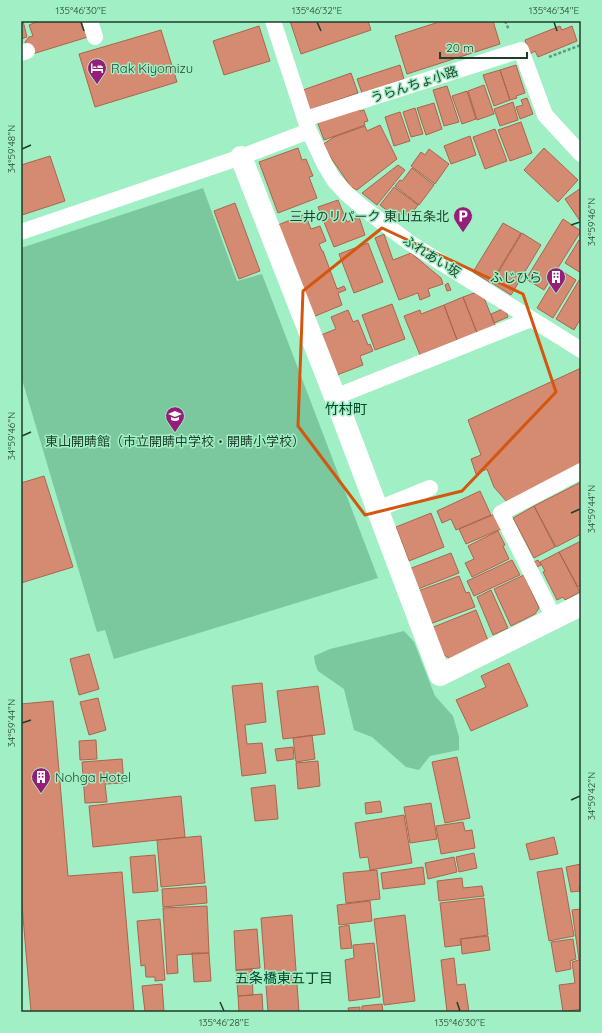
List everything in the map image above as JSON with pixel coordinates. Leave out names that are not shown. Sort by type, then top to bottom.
[{"type":"street","points":[[241,157],[335,397],[440,675],[581,604]]},
{"type":"lane","points":[[90,21],[95,37]]},
{"type":"lane","name":"ふれあい坂","points":[[272,21],[307,125],[320,156],[334,180],[347,194],[410,243],[581,350]]},
{"type":"lane","name":"うらんちょ小路","points":[[307,125],[521,50],[545,115],[581,154]]},
{"type":"lane","points":[[21,232],[241,157],[307,125]]},
{"type":"lane","points":[[335,397],[530,319]]},
{"type":"lane","points":[[554,618],[501,513],[581,471]]},
{"type":"lane","points":[[378,509],[430,488]]},
{"type":"path","points":[[526,66],[581,45]]},
{"type":"highlighted area","points":[[382,228],[523,294],[556,392],[462,491],[365,515],[298,426],[303,291]]},
{"type":"green space","name":"東山開睛館（市立開睛中学校・開睛小学校）","points":[[203,188],[237,281],[262,274],[378,578],[114,659],[105,630],[97,632],[21,376],[21,248]]},
{"type":"green space","points":[[404,631],[414,642],[435,696],[453,716],[459,737],[459,750],[430,756],[419,770],[406,767],[372,737],[354,730],[344,689],[318,671],[314,656],[330,649]]},
{"type":"building","points":[[21,21],[23,21],[27,37],[21,39]]},
{"type":"building","points":[[39,21],[83,21],[88,37],[29,55],[25,42],[29,37],[33,36],[29,25]]},
{"type":"building","points":[[290,21],[368,21],[371,30],[301,54]]},
{"type":"building","points":[[442,21],[493,21],[500,44],[407,74],[395,36]]},
{"type":"building","points":[[259,26],[270,61],[224,75],[213,41]]},
{"type":"building","points":[[560,26],[562,30],[572,26],[577,41],[538,57],[535,51],[530,54],[525,40]]},
{"type":"building","points":[[161,30],[177,82],[95,107],[79,54]]},
{"type":"building","points":[[400,65],[404,79],[362,93],[357,79]]},
{"type":"building","points":[[516,65],[525,93],[510,100],[500,70]]},
{"type":"building","points":[[500,70],[510,100],[494,106],[483,75]]},
{"type":"building","points":[[351,73],[358,93],[309,110],[303,90]]},
{"type":"building","points":[[484,85],[494,114],[477,120],[468,91]]},
{"type":"building","points":[[447,86],[459,122],[444,126],[433,90]]},
{"type":"building","points":[[467,91],[476,119],[462,124],[452,96]]},
{"type":"building","points":[[527,98],[533,114],[520,119],[516,107],[523,105],[521,100]]},
{"type":"building","points":[[513,102],[518,120],[500,126],[494,109]]},
{"type":"building","points":[[434,103],[442,129],[426,135],[417,108]]},
{"type":"building","points":[[358,106],[360,111],[364,110],[368,121],[364,122],[365,125],[324,140],[317,121]]},
{"type":"building","points":[[415,108],[423,134],[411,137],[403,112]]},
{"type":"building","points":[[400,112],[410,141],[394,146],[385,117]]},
{"type":"building","points":[[521,122],[532,153],[510,161],[498,130]]},
{"type":"building","points":[[380,125],[397,159],[357,190],[351,187],[322,145],[334,137],[365,126],[367,131]]},
{"type":"building","points":[[495,129],[507,161],[485,169],[473,137]]},
{"type":"building","points":[[470,136],[476,155],[451,164],[444,146]]},
{"type":"building","points":[[298,148],[302,160],[306,159],[313,176],[309,177],[317,198],[278,213],[259,162]]},
{"type":"building","points":[[544,148],[578,180],[558,202],[524,170]]},
{"type":"building","points":[[429,149],[449,164],[435,184],[411,166],[421,152],[425,155]]},
{"type":"building","points":[[50,156],[65,201],[22,215],[21,165]]},
{"type":"building","points":[[398,165],[405,170],[377,205],[362,193]]},
{"type":"building","points":[[412,168],[434,185],[419,205],[395,186],[400,180],[402,181]]},
{"type":"building","points":[[394,187],[418,205],[409,217],[403,212],[398,219],[380,205]]},
{"type":"building","points":[[581,188],[581,220],[580,221],[565,199]]},
{"type":"building","points":[[338,200],[347,222],[359,217],[365,235],[334,247],[318,207]]},
{"type":"building","points":[[235,203],[260,271],[239,279],[214,211]]},
{"type":"building","points":[[305,214],[311,229],[320,226],[326,241],[319,244],[337,289],[344,286],[346,290],[338,293],[342,305],[313,317],[278,225]]},
{"type":"building","points":[[563,219],[581,231],[544,290],[526,279]]},
{"type":"building","points":[[503,223],[521,233],[491,283],[473,272]]},
{"type":"building","points":[[522,233],[541,245],[511,295],[492,283]]},
{"type":"building","points":[[384,234],[393,260],[411,253],[441,278],[443,284],[428,289],[430,296],[420,300],[418,293],[399,300],[375,238]]},
{"type":"building","points":[[579,240],[581,241],[581,273],[565,263]]},
{"type":"building","points":[[368,243],[383,282],[354,293],[339,254]]},
{"type":"building","name":"ふじひら","points":[[560,270],[576,280],[553,318],[537,308]]},
{"type":"building","points":[[581,277],[581,318],[574,330],[556,319]]},
{"type":"building","points":[[448,283],[451,290],[447,291],[445,285]]},
{"type":"building","points":[[477,292],[482,293],[495,325],[477,333],[463,297]]},
{"type":"building","points":[[463,297],[477,333],[457,340],[444,305]]},
{"type":"building","points":[[392,304],[405,339],[375,350],[362,315]]},
{"type":"building","points":[[444,305],[457,340],[420,355],[404,316],[420,310],[421,314]]},
{"type":"building","points":[[505,308],[508,317],[494,323],[491,314]]},
{"type":"building","points":[[348,310],[353,322],[358,320],[368,345],[370,344],[373,351],[360,356],[363,365],[337,375],[321,335],[336,329],[331,317]]},
{"type":"building","points":[[581,368],[581,463],[507,502],[494,487],[487,469],[476,474],[471,459],[481,455],[468,420]]},
{"type":"building","points":[[44,476],[73,567],[21,583],[21,483]]},
{"type":"building","points":[[581,482],[581,534],[556,547],[534,506]]},
{"type":"building","points":[[480,491],[491,515],[456,530],[451,519],[442,523],[437,511]]},
{"type":"building","points":[[534,506],[555,547],[534,558],[513,518]]},
{"type":"building","points":[[431,513],[444,547],[409,561],[396,527]]},
{"type":"building","points":[[495,514],[501,529],[466,544],[459,529]]},
{"type":"building","points":[[498,531],[505,545],[503,546],[509,559],[472,577],[465,563],[474,559],[468,546]]},
{"type":"building","points":[[581,541],[581,585],[578,587],[559,552]]},
{"type":"building","points":[[559,552],[580,592],[565,600],[563,597],[557,600],[543,572],[545,571],[540,562]]},
{"type":"building","points":[[451,553],[459,573],[418,589],[409,569]]},
{"type":"building","points":[[512,560],[520,575],[474,596],[467,581]]},
{"type":"building","points":[[538,560],[541,565],[537,567],[534,562]]},
{"type":"building","points":[[524,575],[539,608],[535,614],[511,626],[494,589]]},
{"type":"building","points":[[459,576],[466,593],[469,592],[475,607],[430,624],[418,591]]},
{"type":"building","points":[[491,590],[508,628],[493,635],[477,597]]},
{"type":"building","points":[[476,610],[489,643],[452,660],[441,653],[431,628]]},
{"type":"building","points":[[89,654],[99,689],[79,695],[70,659]]},
{"type":"building","points":[[509,663],[528,706],[471,731],[456,700],[486,687],[481,676]]},
{"type":"building","points":[[262,683],[266,722],[245,725],[247,744],[262,743],[266,773],[242,776],[232,686]]},
{"type":"building","points":[[318,686],[325,734],[283,739],[277,691]]},
{"type":"building","points":[[98,698],[106,730],[89,735],[80,702]]},
{"type":"building","name":"Nohga Hotel","points":[[53,701],[68,876],[122,872],[134,1012],[31,1012],[21,893],[21,704]]},
{"type":"building","points":[[312,735],[315,759],[296,762],[293,738]]},
{"type":"building","points":[[96,740],[97,759],[80,760],[79,741]]},
{"type":"building","points":[[293,747],[294,759],[277,761],[275,749]]},
{"type":"building","points":[[457,757],[470,818],[445,823],[432,762]]},
{"type":"building","points":[[122,759],[124,783],[105,784],[107,802],[85,803],[82,762]]},
{"type":"building","points":[[318,761],[320,786],[298,789],[296,763]]},
{"type":"building","points":[[275,785],[278,819],[255,821],[251,788]]},
{"type":"building","points":[[181,796],[185,837],[93,847],[89,806]]},
{"type":"building","points":[[380,801],[382,812],[366,814],[365,803]]},
{"type":"building","points":[[431,803],[437,839],[410,843],[404,807]]},
{"type":"building","points":[[404,815],[412,863],[370,870],[368,857],[360,858],[355,823]]},
{"type":"building","points":[[463,822],[465,831],[472,830],[475,848],[441,854],[436,826]]},
{"type":"building","points":[[201,836],[205,883],[161,887],[157,840]]},
{"type":"building","points":[[554,837],[558,854],[530,860],[526,844]]},
{"type":"building","points":[[474,853],[477,868],[459,872],[456,857]]},
{"type":"building","points":[[155,855],[158,891],[133,893],[130,857]]},
{"type":"building","points":[[454,857],[457,872],[428,879],[425,863]]},
{"type":"building","points":[[581,864],[580,891],[571,892],[566,867]]},
{"type":"building","points":[[423,867],[425,884],[383,889],[381,873]]},
{"type":"building","points":[[562,868],[574,936],[549,941],[537,872]]},
{"type":"building","points":[[377,870],[380,899],[346,903],[343,873]]},
{"type":"building","points":[[462,878],[463,888],[482,886],[484,896],[439,901],[437,881]]},
{"type":"building","points":[[206,886],[207,903],[163,907],[162,889]]},
{"type":"building","points":[[484,898],[488,935],[460,939],[461,945],[445,947],[440,903]]},
{"type":"building","points":[[370,901],[372,921],[339,925],[337,905]]},
{"type":"building","points":[[207,906],[209,953],[177,955],[178,973],[167,974],[163,908]]},
{"type":"building","points":[[581,909],[581,1009],[563,1012],[559,985],[575,983],[572,962],[579,960],[572,910]]},
{"type":"building","points":[[292,915],[299,1012],[268,1012],[261,918]]},
{"type":"building","points":[[405,915],[415,1001],[384,1005],[374,919]]},
{"type":"building","points":[[160,919],[165,980],[155,981],[155,977],[146,977],[145,965],[141,966],[137,921]]},
{"type":"building","points":[[349,925],[352,948],[341,949],[339,927]]},
{"type":"building","points":[[257,929],[260,968],[236,970],[234,931]]},
{"type":"building","points":[[488,936],[490,950],[462,954],[461,939]]},
{"type":"building","points":[[573,939],[576,959],[570,961],[571,969],[556,972],[551,942]]},
{"type":"building","points":[[374,943],[380,997],[349,1001],[345,960],[354,958],[353,945]]},
{"type":"building","points":[[192,953],[209,953],[211,981],[194,982]]},
{"type":"building","points":[[454,958],[457,985],[465,984],[469,1012],[447,1012],[441,960]]},
{"type":"building","points":[[252,969],[253,995],[238,996],[236,970]]},
{"type":"building","points":[[162,984],[164,1012],[145,1012],[142,986]]},
{"type":"building","points":[[262,994],[263,1012],[239,1012],[238,996]]},
{"type":"building","points":[[382,1004],[383,1012],[362,1012],[362,1006]]},
{"type":"building","points":[[360,1007],[360,1012],[349,1012],[348,1008]]},
{"type":"place","name":"Rak Kiyomizu","points":[[97,85]]},
{"type":"place","name":"三井のリパーク 東山五条北","points":[[463,233]]},
{"type":"place","name":"ふじひら","points":[[556,294]]},
{"type":"place","name":"東山開睛館（市立開睛中学校・開睛小学校）","points":[[175,433]]},
{"type":"place","name":"Nohga Hotel","points":[[41,794]]},
{"type":"district","name":"竹村町","points":[[346,409]]},
{"type":"district","name":"五条橋東五丁目","points":[[284,978]]}]
